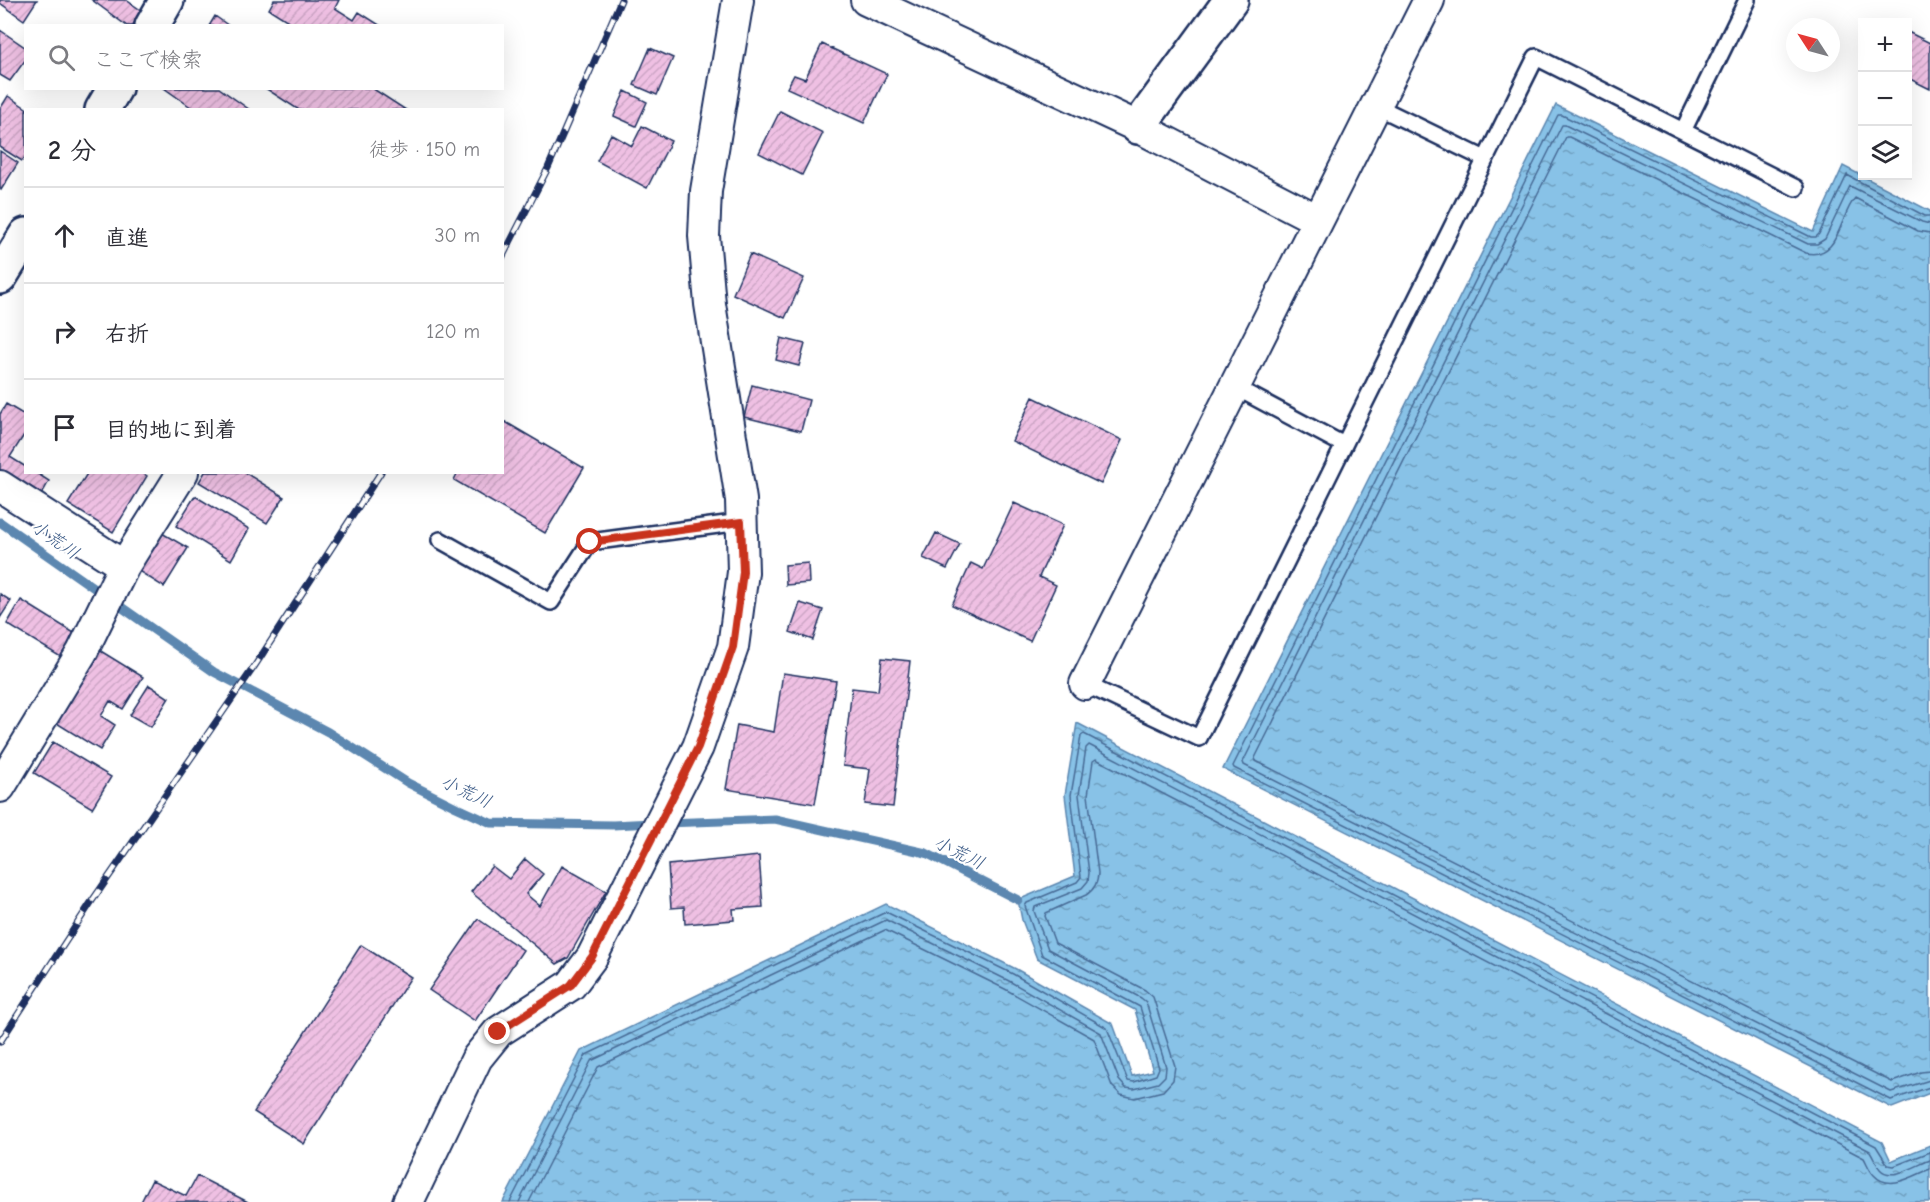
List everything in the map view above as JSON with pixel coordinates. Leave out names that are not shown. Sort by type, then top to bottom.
[{"type":"main road","points":[[153,24],[167,0]]},
{"type":"main road","points":[[1138,127],[1231,0]]},
{"type":"main road","points":[[103,108],[114,90]]},
{"type":"main road","points":[[0,277],[24,239]]},
{"type":"street","points":[[408,1202],[477,1058],[498,1032],[571,985],[592,957],[698,747],[733,647],[743,572],[741,500],[710,304],[704,236],[706,191],[738,0]]},
{"type":"street","points":[[866,0],[1138,127],[1318,220]]},
{"type":"street","points":[[1085,684],[1429,0]]},
{"type":"street","points":[[0,787],[82,652],[124,566],[182,474]]},
{"type":"street","points":[[0,486],[124,566]]},
{"type":"lane","points":[[1683,131],[1747,0]]},
{"type":"lane","points":[[1085,684],[1199,738],[1536,57],[1796,188]]},
{"type":"lane","points":[[1376,106],[1485,159]]},
{"type":"lane","points":[[1235,387],[1344,445]]},
{"type":"lane","points":[[440,540],[551,602],[590,542],[741,522]]},
{"type":"water","points":[[1556,105],[1813,232],[1843,166],[1858,174],[1858,180],[1870,180],[1930,211],[1930,1093],[1892,1108],[1223,769]]},
{"type":"water","points":[[1077,723],[1882,1142],[1891,1161],[1930,1145],[1930,1202],[503,1202],[581,1051],[886,904],[1016,969],[1113,1024],[1132,1076],[1153,1071],[1135,1010],[1037,959],[1022,920],[1018,900],[1075,876],[1065,795]]},
{"type":"building","points":[[0,0],[37,0],[24,20],[0,3]]},
{"type":"building","points":[[92,0],[126,0],[142,11],[133,24],[124,24]]},
{"type":"building","points":[[274,0],[339,0],[335,8],[354,20],[359,12],[378,24],[293,24],[269,9]]},
{"type":"building","points":[[215,16],[226,24],[210,24]]},
{"type":"building","points":[[0,30],[24,47],[24,62],[10,81],[0,75]]},
{"type":"building","points":[[1912,34],[1930,43],[1930,89],[1912,80]]},
{"type":"building","points":[[822,44],[887,74],[864,123],[787,88],[794,75],[805,79]]},
{"type":"building","points":[[650,48],[673,58],[657,95],[634,85]]},
{"type":"building","points":[[167,90],[222,90],[247,108],[192,108]]},
{"type":"building","points":[[268,90],[375,90],[403,108],[296,108]]},
{"type":"building","points":[[625,91],[647,102],[636,126],[614,116]]},
{"type":"building","points":[[8,96],[26,108],[24,108],[24,158],[22,161],[0,147],[0,109]]},
{"type":"building","points":[[780,111],[823,133],[802,175],[759,153]]},
{"type":"building","points":[[642,126],[671,141],[647,188],[597,161],[611,134],[632,146]]},
{"type":"building","points":[[0,151],[18,163],[1,190],[0,189]]},
{"type":"building","points":[[750,254],[804,278],[785,318],[733,294]]},
{"type":"building","points":[[781,338],[805,344],[799,366],[776,360]]},
{"type":"building","points":[[752,385],[809,400],[801,431],[744,417]]},
{"type":"building","points":[[1033,397],[1122,440],[1101,484],[1012,441]]},
{"type":"building","points":[[6,404],[24,415],[24,435],[10,457],[24,466],[24,474],[38,474],[49,481],[37,503],[0,480],[0,414]]},
{"type":"building","points":[[504,421],[584,468],[545,533],[454,480],[457,474],[504,474]]},
{"type":"building","points":[[87,474],[144,474],[147,476],[113,532],[68,504]]},
{"type":"building","points":[[204,474],[247,474],[284,497],[267,523],[199,482]]},
{"type":"building","points":[[195,496],[249,529],[231,560],[176,526]]},
{"type":"building","points":[[1014,503],[1063,525],[1039,577],[1056,585],[1030,641],[952,605],[971,563],[983,569]]},
{"type":"building","points":[[160,532],[188,548],[164,587],[137,570]]},
{"type":"building","points":[[936,533],[960,544],[947,569],[923,558]]},
{"type":"building","points":[[808,563],[809,583],[786,585],[785,565]]},
{"type":"building","points":[[0,594],[11,601],[0,618]]},
{"type":"building","points":[[21,600],[79,636],[64,659],[7,624]]},
{"type":"building","points":[[800,603],[823,610],[813,640],[790,632]]},
{"type":"building","points":[[99,650],[143,677],[123,709],[110,701],[101,716],[115,725],[100,750],[55,722]]},
{"type":"building","points":[[882,658],[910,661],[893,807],[865,804],[870,769],[843,766],[852,688],[878,691]]},
{"type":"building","points":[[783,673],[836,681],[815,804],[726,789],[737,725],[774,732]]},
{"type":"building","points":[[149,685],[169,698],[151,727],[130,715]]},
{"type":"building","points":[[53,742],[111,777],[92,808],[34,773]]},
{"type":"building","points":[[759,856],[763,907],[733,909],[734,920],[685,924],[684,907],[671,908],[668,865]]},
{"type":"building","points":[[525,859],[543,874],[526,894],[540,906],[562,866],[606,891],[568,958],[557,964],[471,892],[492,866],[509,879]]},
{"type":"building","points":[[478,919],[523,950],[475,1021],[429,990]]},
{"type":"building","points":[[361,945],[411,977],[304,1144],[254,1112]]},
{"type":"building","points":[[197,1176],[248,1202],[141,1202],[152,1180],[186,1196]]},
{"type":"waterway","name":"小荒川","points":[[0,522],[214,672],[328,732],[408,783],[456,807],[491,823],[613,825],[652,823]]},
{"type":"waterway","name":"小荒川","points":[[666,823],[775,819],[926,853],[1018,900]]},
{"type":"railway","points":[[504,254],[548,168],[621,0]]},
{"type":"railway","points":[[0,1042],[92,901],[254,667],[380,474]]},
{"type":"route","points":[[498,1032],[571,985],[592,957],[698,747],[733,647],[743,572],[741,522],[590,542]]}]
